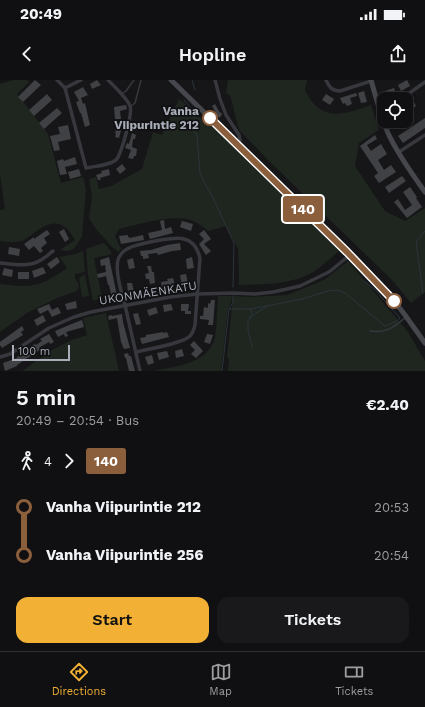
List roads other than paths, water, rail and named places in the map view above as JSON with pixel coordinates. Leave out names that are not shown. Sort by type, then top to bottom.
[{"type":"street","points":[[57,80],[65,88],[86,168],[109,164],[117,159],[120,154],[131,115],[130,106],[127,100],[108,80]]},
{"type":"street","points":[[65,88],[80,80]]},
{"type":"street","points":[[171,80],[388,294],[425,343]]},
{"type":"street","points":[[215,80],[226,115],[239,135],[240,140],[238,146]]},
{"type":"street","points":[[326,80],[329,87],[336,91],[371,81],[377,95]]},
{"type":"street","points":[[411,92],[425,82]]},
{"type":"street","points":[[387,128],[398,152],[425,190]]},
{"type":"street","points":[[398,152],[425,135]]},
{"type":"street","points":[[136,352],[180,342],[190,336],[193,331],[198,294],[200,258],[199,252],[194,245],[183,238],[172,238],[132,246],[125,249],[120,254],[118,260],[117,268],[140,371]]},
{"type":"street","points":[[0,263],[18,265],[30,264],[40,261],[53,250]]},
{"type":"street","name":"UKONMÄENKATU","points":[[0,357],[10,354],[49,328],[74,317],[91,312],[170,297],[198,294],[255,294],[274,292],[300,286],[329,272],[350,255]]},
{"type":"lane","points":[[121,94],[126,91],[134,80]]},
{"type":"lane","points":[[130,106],[135,103],[141,80]]},
{"type":"lane","points":[[370,331],[378,332],[389,330],[406,317]]},
{"type":"waterway","points":[[192,80],[195,90]]},
{"type":"waterway","points":[[184,100],[194,113],[192,129],[197,135],[200,174],[234,243],[233,287]]},
{"type":"waterway","points":[[423,293],[416,242],[425,231]]},
{"type":"waterway","points":[[229,309],[251,309],[302,299],[328,291],[337,290],[345,293],[385,326],[397,321],[400,318],[375,290],[364,281]]},
{"type":"waterway","points":[[222,371],[229,309],[233,302],[233,296]]},
{"type":"waterway","points":[[252,347],[248,330],[248,320],[268,306]]},
{"type":"waterway","points":[[249,319],[252,313],[251,309]]},
{"type":"place","name":"Vanha Viipurintie 212","points":[[210,118]]}]
